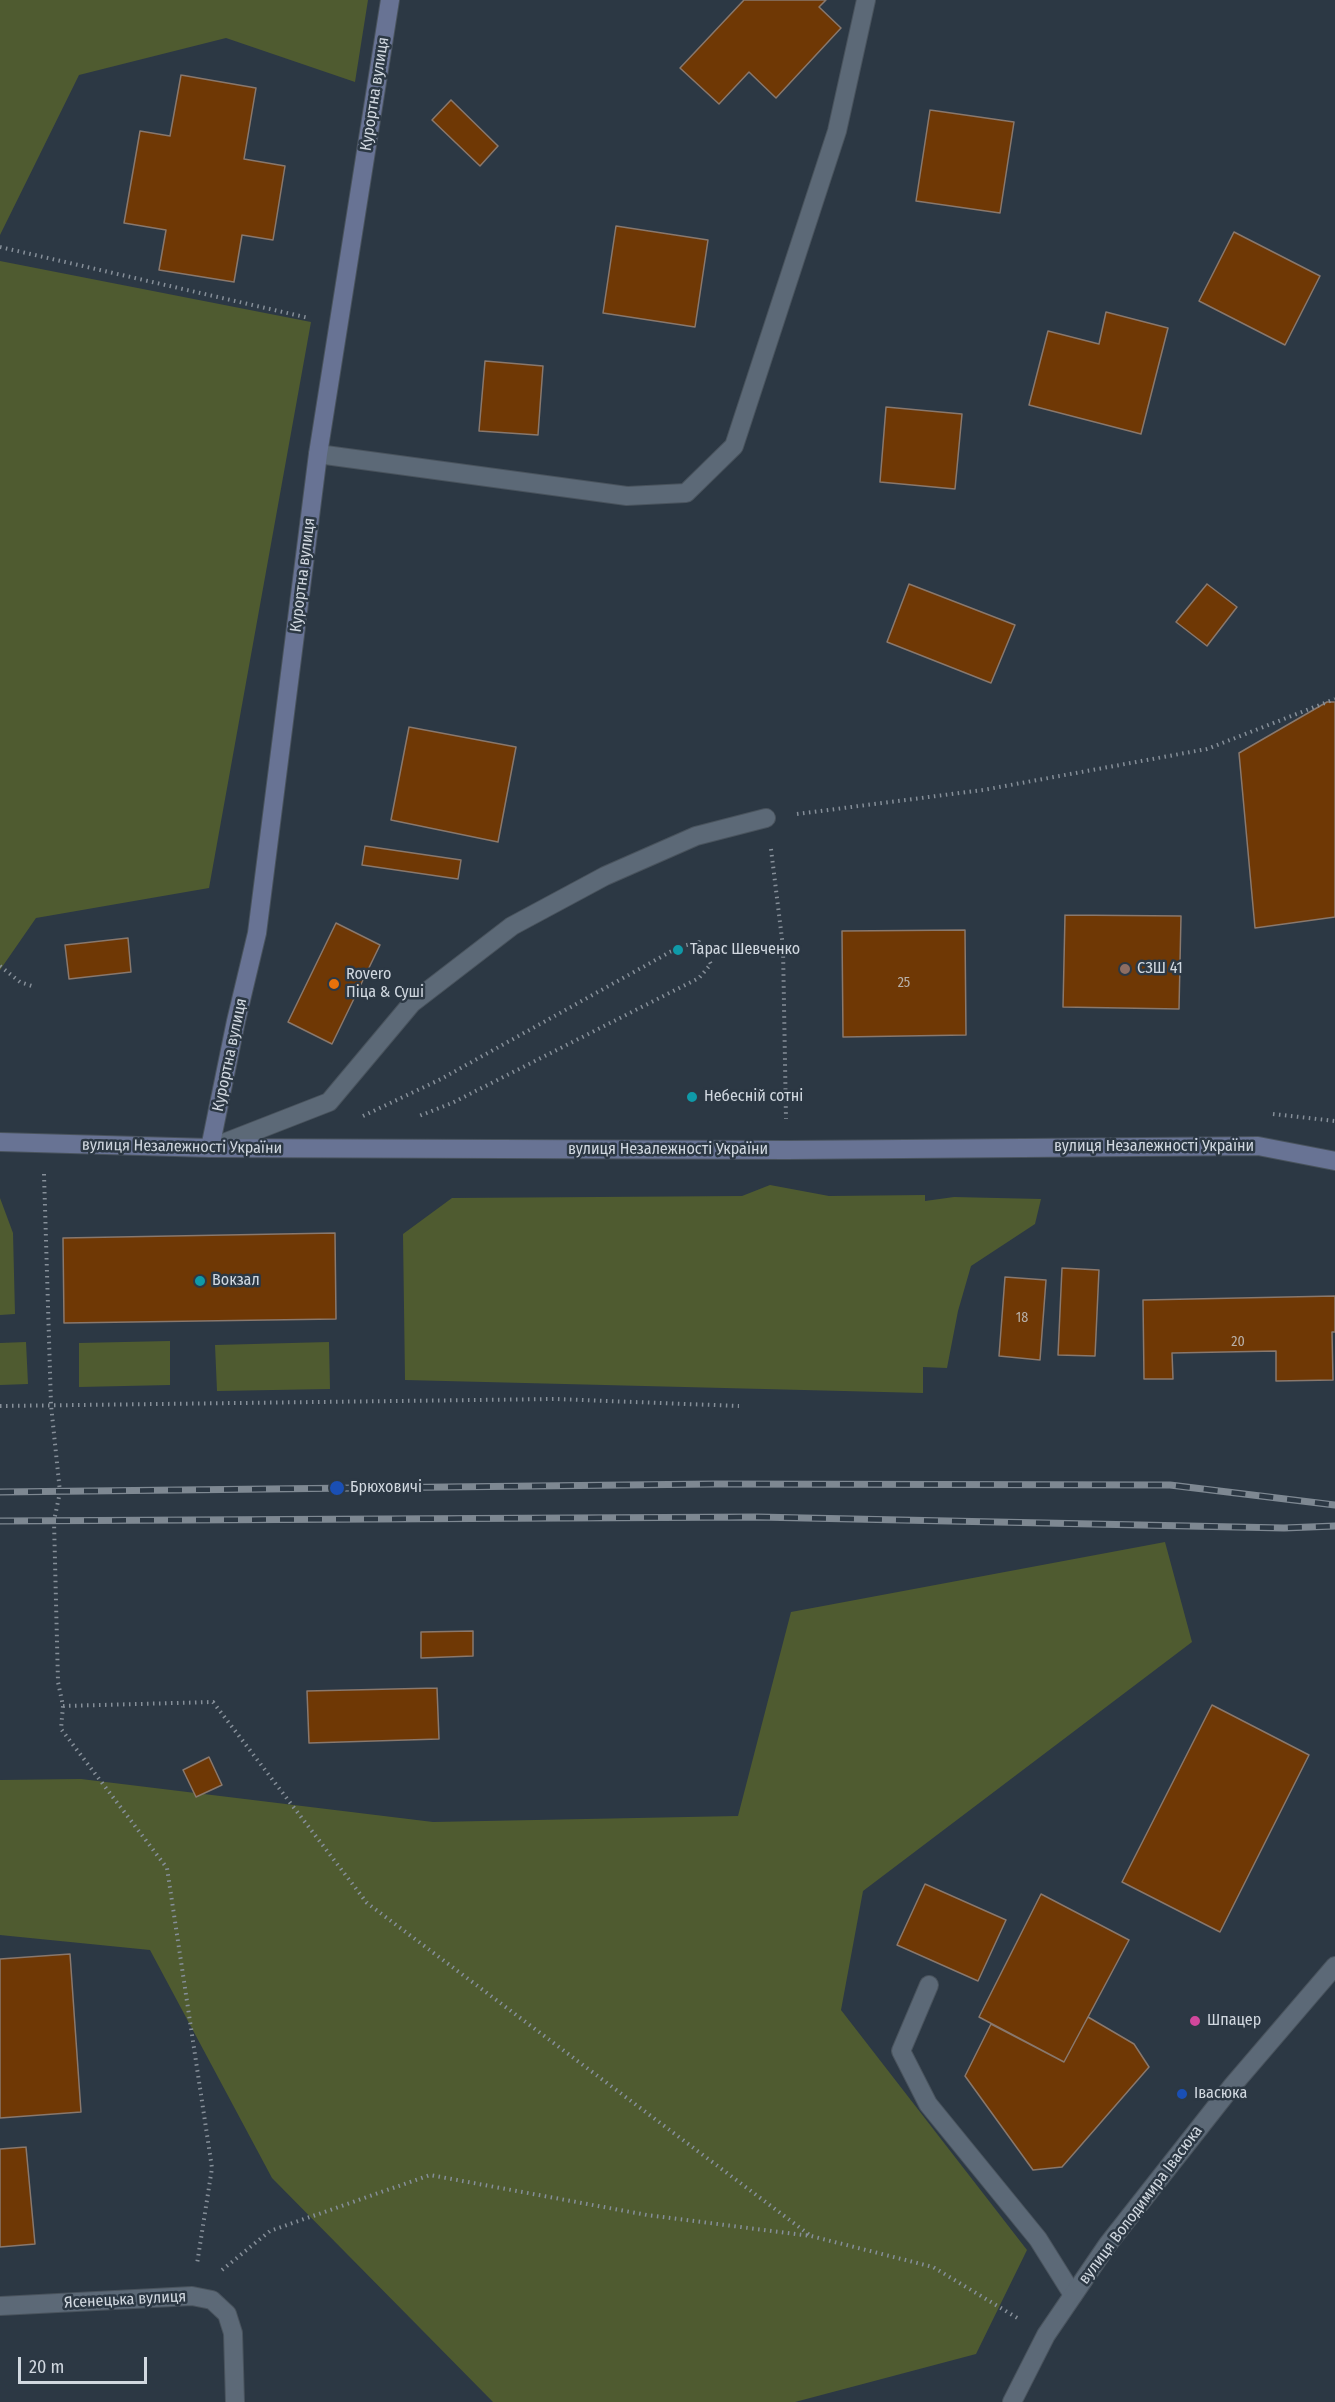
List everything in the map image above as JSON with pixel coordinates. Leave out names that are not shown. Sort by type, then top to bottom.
[{"type":"main road","name":"Курортна вулиця","points":[[210,1148],[257,933],[318,454],[390,0]]},
{"type":"main road","name":"вулиця Незалежності України","points":[[0,1142],[210,1148],[786,1150],[1258,1146],[1335,1161]]},
{"type":"street","points":[[318,454],[627,496],[686,493],[734,446],[837,130],[866,0]]},
{"type":"street","points":[[210,1148],[329,1101],[412,1003],[513,926],[605,876],[696,836],[766,818]]},
{"type":"street","name":"вулиця Володимира Івасюка","points":[[1012,2402],[1046,2335],[1108,2244],[1209,2115],[1335,1966]]},
{"type":"street","points":[[929,1985],[901,2051],[928,2104],[1038,2239],[1074,2295]]},
{"type":"street","name":"Ясенецька вулиця","points":[[0,2306],[192,2296],[212,2300],[226,2314],[232,2333],[235,2402]]},
{"type":"path","points":[[0,247],[339,325]]},
{"type":"path","points":[[786,1150],[783,947],[766,818],[983,790],[1206,749],[1335,699]]},
{"type":"path","points":[[356,1119],[441,1079],[679,947],[699,942],[711,964],[699,978],[452,1103],[412,1118]]},
{"type":"path","points":[[0,966],[20,982],[32,986]]},
{"type":"path","points":[[43,1143],[51,1406],[60,1492],[54,1521],[58,1682],[63,1706],[61,1729],[167,1868],[212,2168],[192,2296]]},
{"type":"path","points":[[0,1406],[555,1399],[739,1407]]},
{"type":"path","points":[[63,1706],[213,1702],[367,1903],[811,2236]]},
{"type":"path","points":[[192,2296],[270,2231],[430,2175],[647,2215],[811,2236],[933,2267],[1046,2335]]},
{"type":"green space","points":[[0,0],[368,0],[355,82],[226,38],[79,75],[0,235]]},
{"type":"green space","points":[[0,261],[311,322],[209,888],[36,918],[0,970]]},
{"type":"green space","points":[[770,1185],[829,1196],[925,1195],[925,1201],[954,1197],[1041,1199],[1035,1224],[971,1266],[958,1311],[947,1368],[923,1367],[923,1393],[405,1380],[403,1234],[452,1198],[742,1196]]},
{"type":"green space","points":[[0,1198],[13,1233],[15,1314],[0,1315]]},
{"type":"green space","points":[[170,1341],[170,1385],[79,1387],[79,1343]]},
{"type":"green space","points":[[26,1342],[28,1384],[0,1385],[0,1343]]},
{"type":"green space","points":[[329,1342],[330,1389],[217,1391],[215,1345]]},
{"type":"green space","points":[[1165,1542],[1192,1642],[863,1891],[841,2010],[1027,2250],[976,2354],[795,2402],[493,2402],[272,2178],[150,1950],[0,1935],[0,1780],[81,1779],[433,1822],[738,1816],[791,1612]]},
{"type":"building","points":[[744,0],[826,0],[819,7],[841,28],[776,98],[749,72],[719,104],[680,68]]},
{"type":"building","points":[[181,75],[256,88],[244,159],[285,166],[273,240],[242,235],[234,282],[159,270],[166,230],[124,223],[140,131],[170,136]]},
{"type":"building","points":[[451,100],[498,146],[480,166],[432,120]]},
{"type":"building","points":[[930,110],[1014,122],[1000,213],[916,201]]},
{"type":"building","points":[[616,226],[708,240],[695,327],[603,313]]},
{"type":"building","points":[[1234,232],[1320,276],[1285,345],[1199,301]]},
{"type":"building","points":[[1106,312],[1168,328],[1141,434],[1029,405],[1048,331],[1099,344]]},
{"type":"building","points":[[485,361],[543,366],[538,435],[479,431]]},
{"type":"building","points":[[886,407],[962,414],[955,489],[880,482]]},
{"type":"building","points":[[909,584],[1015,625],[991,683],[887,642]]},
{"type":"building","points":[[1207,584],[1237,607],[1207,646],[1176,622]]},
{"type":"building","points":[[1327,702],[1335,702],[1335,917],[1255,928],[1239,753]]},
{"type":"building","points":[[409,727],[516,747],[498,842],[391,820]]},
{"type":"building","points":[[365,846],[461,860],[458,879],[362,865]]},
{"type":"building","points":[[1065,915],[1181,916],[1179,1009],[1063,1007]]},
{"type":"building","name":"Rovero Піца & Суші","points":[[336,923],[380,945],[332,1044],[288,1022]]},
{"type":"building","points":[[965,930],[966,1035],[843,1037],[842,931]]},
{"type":"building","points":[[128,938],[131,972],[69,979],[65,945]]},
{"type":"building","name":"Вокзал","points":[[335,1233],[336,1319],[64,1323],[63,1238]]},
{"type":"building","points":[[1062,1268],[1099,1270],[1095,1356],[1058,1355]]},
{"type":"building","points":[[1005,1277],[1046,1280],[1040,1360],[999,1356]]},
{"type":"building","points":[[1335,1296],[1335,1332],[1332,1332],[1333,1380],[1276,1381],[1276,1351],[1172,1353],[1173,1379],[1144,1379],[1143,1300]]},
{"type":"building","points":[[473,1631],[473,1656],[421,1658],[421,1632]]},
{"type":"building","points":[[437,1688],[439,1739],[309,1743],[307,1691]]},
{"type":"building","points":[[1212,1705],[1309,1755],[1220,1932],[1122,1882]]},
{"type":"building","points":[[209,1757],[222,1785],[196,1797],[183,1770]]},
{"type":"building","points":[[925,1884],[1006,1920],[978,1981],[897,1945]]},
{"type":"building","points":[[1041,1894],[1129,1940],[1064,2062],[979,2017]]},
{"type":"building","points":[[70,1954],[81,2112],[0,2118],[0,1959]]},
{"type":"building","points":[[1088,2017],[1134,2044],[1149,2067],[1062,2167],[1033,2170],[965,2076],[991,2024],[1064,2062]]},
{"type":"building","points":[[26,2147],[35,2244],[0,2247],[0,2149]]},
{"type":"railway","points":[[0,1492],[713,1484],[1170,1485],[1335,1505]]},
{"type":"railway","points":[[0,1521],[757,1517],[1284,1528],[1335,1526]]},
{"type":"place","name":"Тарас Шевченко","points":[[678,950]]},
{"type":"place","name":"СЗШ 41","points":[[1125,969]]},
{"type":"place","name":"Rovero Піца & Суші","points":[[334,984]]},
{"type":"place","name":"Небесній сотні","points":[[692,1097]]},
{"type":"place","name":"Вокзал","points":[[200,1281]]},
{"type":"place","name":"Брюховичі","points":[[337,1488]]},
{"type":"place","name":"Шпацер","points":[[1195,2021]]},
{"type":"place","name":"Івасюка","points":[[1182,2094]]}]
